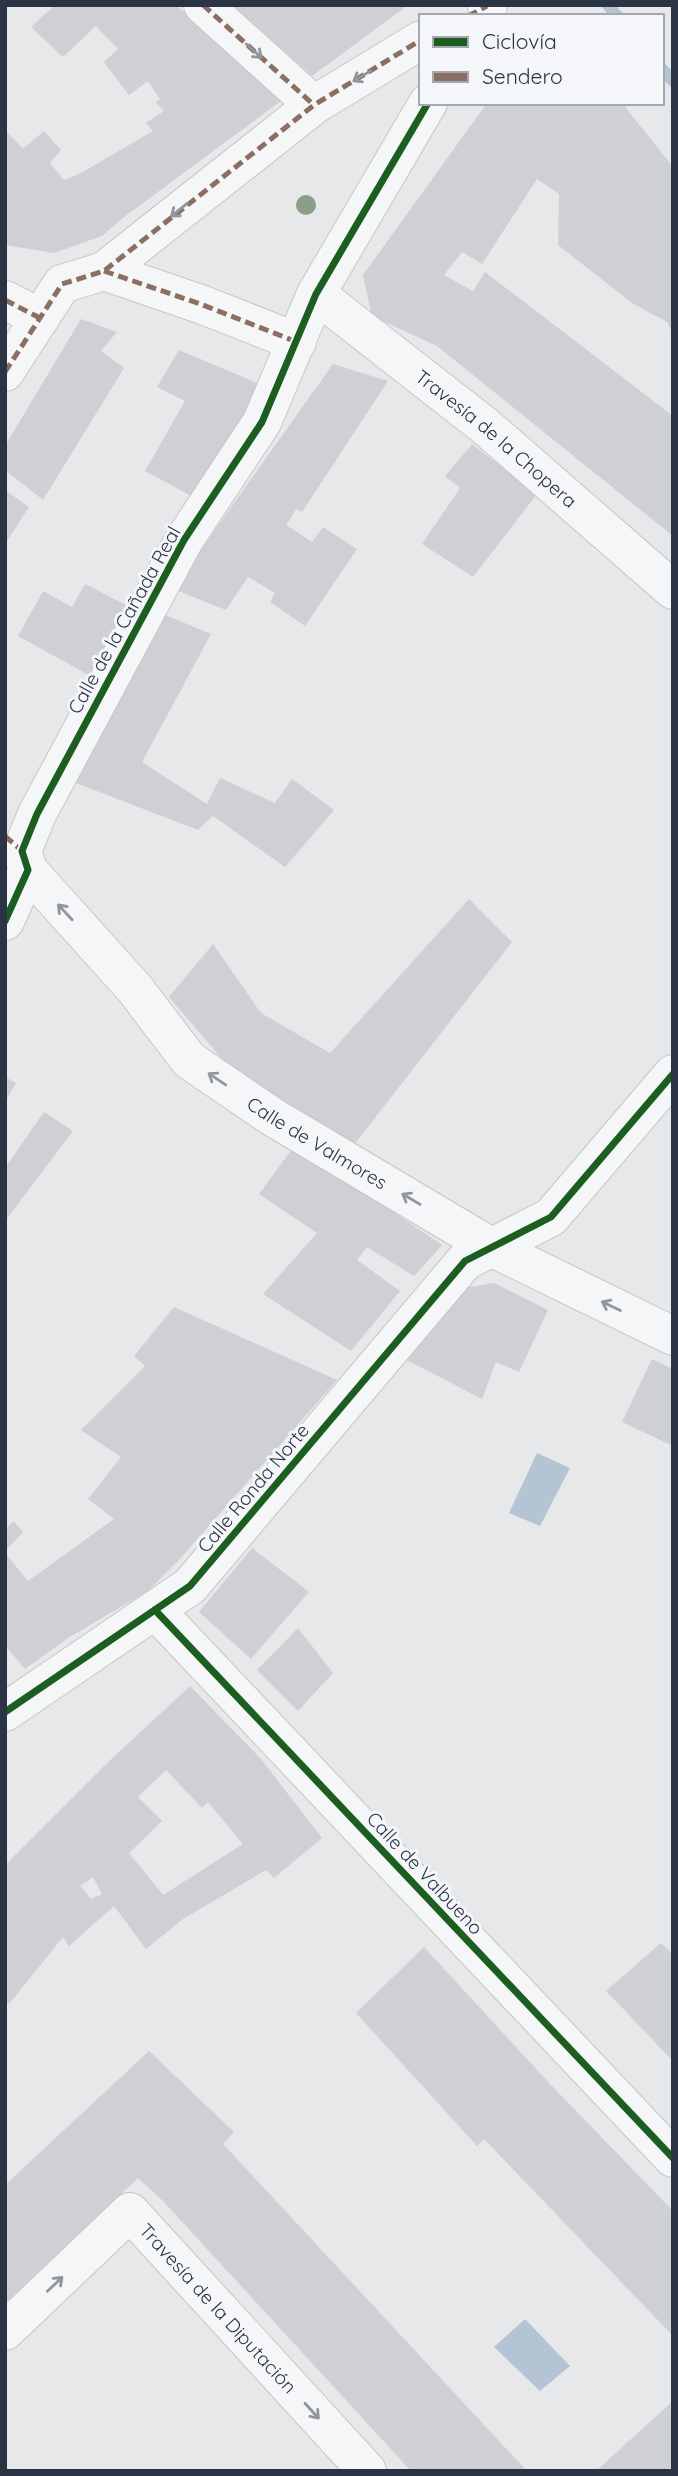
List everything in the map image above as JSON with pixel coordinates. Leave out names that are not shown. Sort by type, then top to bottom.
[{"type":"street","points":[[204,5],[314,105]]},
{"type":"street","points":[[5,372],[62,284],[104,271],[314,105],[419,41]]},
{"type":"street","name":"Calle de la Cañada Real","points":[[5,921],[18,852],[37,814],[184,540],[262,422],[316,294],[427,105]]},
{"type":"street","points":[[104,271],[298,341]]},
{"type":"street","name":"Travesía de la Chopera","points":[[316,294],[485,426],[673,590]]},
{"type":"street","points":[[5,300],[40,318]]},
{"type":"street","name":"Calle de Valmores","points":[[18,852],[135,989],[189,1060],[271,1116],[491,1247],[673,1336]]},
{"type":"street","points":[[491,1247],[551,1217],[673,1074]]},
{"type":"street","name":"Calle Ronda Norte","points":[[7,1706],[190,1586],[464,1261],[491,1247]]},
{"type":"street","name":"Calle de Valbueno","points":[[155,1610],[673,2158]]},
{"type":"street","name":"Travesía de la Diputación","points":[[5,2331],[130,2211],[367,2471]]},
{"type":"water","points":[[537,1453],[570,1468],[540,1526],[509,1513]]},
{"type":"water","points":[[525,2319],[570,2366],[540,2391],[494,2347]]},
{"type":"building","points":[[55,5],[176,5],[285,98],[102,236],[54,253],[5,245],[5,167],[8,165],[5,162],[5,130],[23,149],[44,131],[61,150],[50,163],[64,180],[153,131],[146,123],[164,111],[156,102],[160,99],[148,81],[129,95],[104,62],[118,49],[96,26],[63,57],[31,27]]},
{"type":"building","points":[[233,5],[408,5],[312,76]]},
{"type":"building","points":[[486,105],[624,105],[673,167],[673,334],[667,322],[632,303],[558,245],[559,194],[537,179],[482,264],[462,252],[444,275],[473,291],[485,272],[673,416],[673,536],[437,346],[372,316],[363,275]]},
{"type":"building","points":[[81,319],[117,332],[101,351],[124,368],[43,500],[5,470],[5,446]]},
{"type":"building","points":[[179,350],[264,386],[199,500],[145,471],[185,401],[157,387]]},
{"type":"building","points":[[333,364],[388,381],[302,512],[296,509],[286,525],[312,542],[323,527],[357,549],[305,626],[270,602],[275,593],[248,577],[226,610],[173,589]]},
{"type":"building","points":[[472,444],[537,494],[473,577],[422,544],[460,488],[445,476]]},
{"type":"building","points":[[5,490],[29,507],[5,544]]},
{"type":"building","points":[[85,584],[132,608],[96,679],[18,636],[43,591],[72,607]]},
{"type":"building","points":[[163,614],[211,634],[142,762],[207,804],[220,778],[275,803],[292,779],[334,810],[285,867],[213,816],[198,830],[76,783]]},
{"type":"building","points":[[469,899],[512,942],[350,1150],[229,1067],[169,997],[213,944],[261,1013],[330,1053]]},
{"type":"building","points":[[5,1077],[16,1083],[5,1102]]},
{"type":"building","points":[[44,1112],[73,1131],[5,1221],[5,1168]]},
{"type":"building","points":[[295,1145],[442,1245],[414,1276],[367,1247],[357,1260],[400,1291],[351,1351],[263,1294],[317,1233],[259,1194]]},
{"type":"building","points":[[494,1283],[548,1310],[519,1372],[496,1362],[482,1399],[403,1358],[458,1289]]},
{"type":"building","points":[[174,1307],[337,1380],[179,1560],[148,1591],[68,1638],[25,1669],[5,1645],[5,1553],[28,1581],[114,1519],[88,1499],[121,1457],[81,1430],[145,1366],[134,1356]]},
{"type":"building","points":[[652,1359],[673,1369],[673,1446],[622,1422]]},
{"type":"building","points":[[14,1521],[23,1532],[5,1551],[5,1529]]},
{"type":"building","points":[[252,1548],[309,1592],[251,1659],[199,1612]]},
{"type":"building","points":[[298,1628],[333,1673],[298,1711],[257,1670]]},
{"type":"building","points":[[190,1686],[261,1759],[322,1838],[274,1878],[266,1870],[183,1919],[146,1949],[114,1906],[69,1946],[63,1937],[9,2004],[5,2001],[5,1865],[106,1764]],"holes":[[[166,1770],[202,1808],[208,1802],[243,1844],[163,1895],[129,1853],[162,1821],[138,1797]],[[93,1877],[102,1894],[91,1899],[80,1886]]]},
{"type":"building","points":[[661,1943],[673,1955],[673,2061],[606,1991]]},
{"type":"building","points":[[424,1947],[549,2083],[673,2211],[673,2336],[484,2139],[477,2146],[356,2013]]},
{"type":"building","points":[[149,2051],[234,2132],[223,2144],[527,2471],[411,2471],[163,2201],[138,2178],[5,2303],[5,2185]]},
{"type":"building","points":[[673,2401],[673,2471],[596,2471]]},
{"type":"waterway","points":[[608,5],[615,14]]},
{"type":"waterway","points":[[664,71],[673,81]]},
{"type":"marked path","points":[[203,5],[314,105]]},
{"type":"marked path","points":[[472,14],[487,6]]},
{"type":"marked path","points":[[5,372],[62,284],[104,271],[314,105],[419,41]]},
{"type":"marked path","points":[[104,271],[203,305],[297,342]]},
{"type":"marked path","points":[[5,300],[40,318]]},
{"type":"marked path","points":[[5,836],[22,851]]},
{"type":"cycle path","points":[[5,921],[28,870],[22,851],[37,814],[184,540],[262,422],[316,294],[427,105]]},
{"type":"cycle path","points":[[5,1712],[190,1586],[465,1261],[551,1217],[673,1074]]},
{"type":"cycle path","points":[[155,1610],[673,2158]]}]
